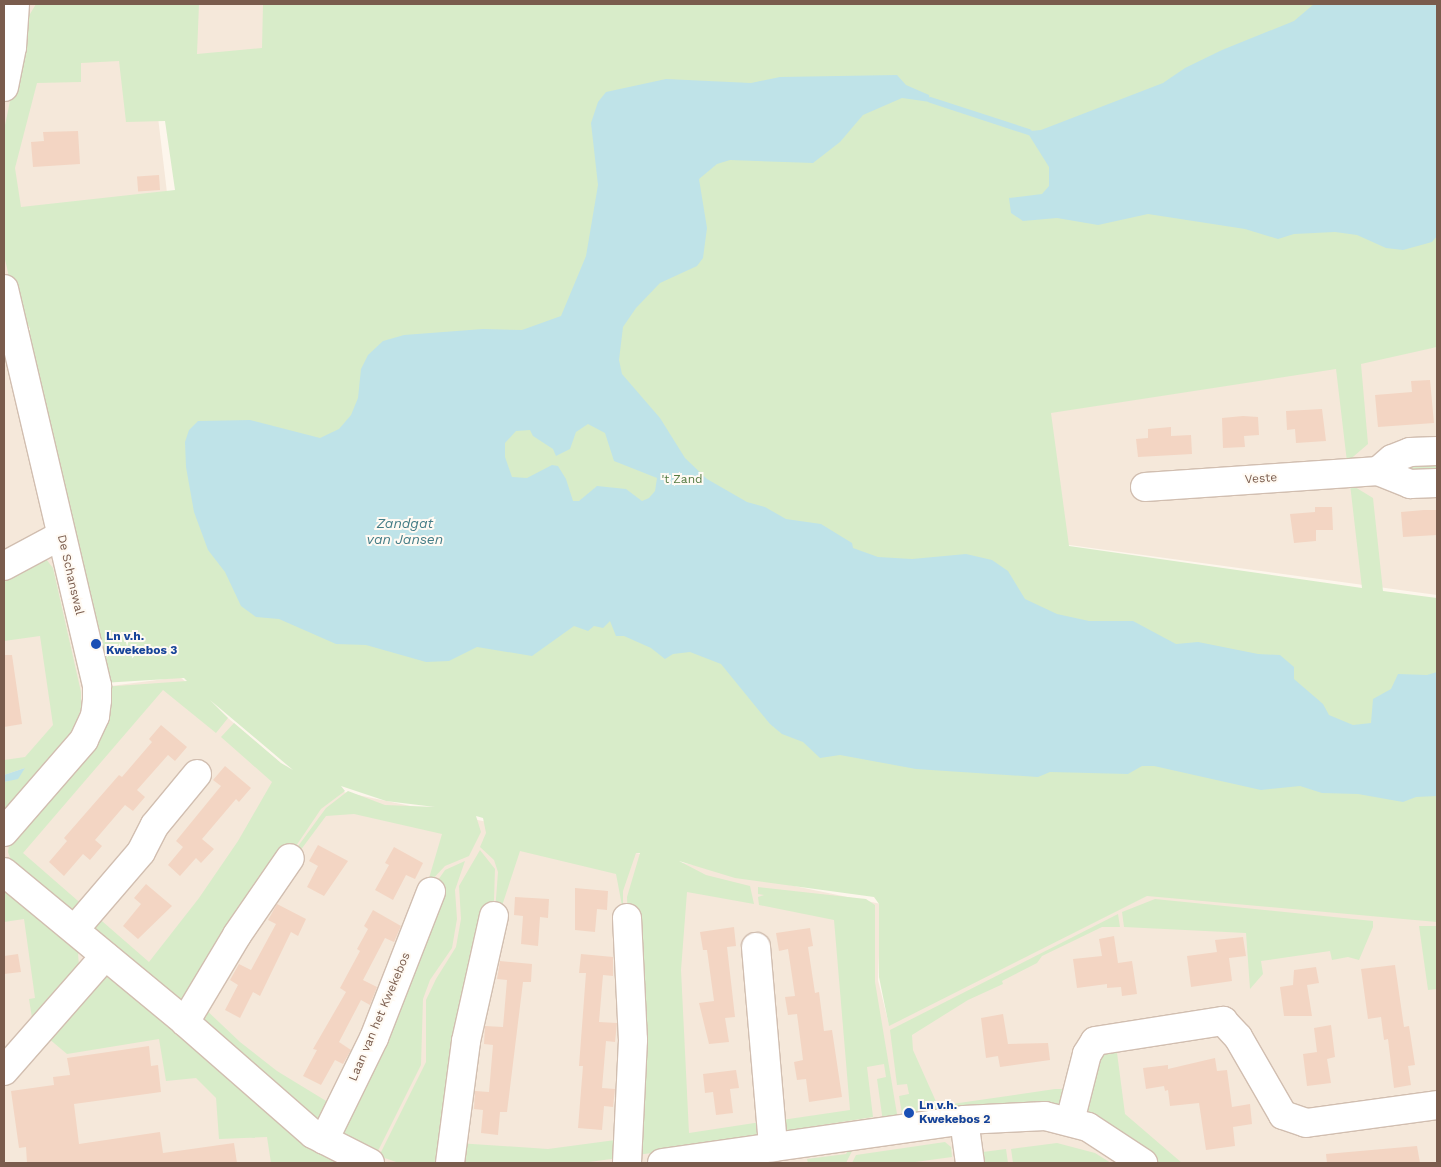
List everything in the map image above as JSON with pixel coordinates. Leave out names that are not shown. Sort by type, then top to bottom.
[{"type":"street","points":[[4,87],[12,47],[14,4]]},
{"type":"street","name":"De Schanswal","points":[[4,289],[60,536],[97,686],[97,708],[84,740],[4,832]]},
{"type":"street","points":[[1378,471],[1392,459],[1410,452],[1437,451]]},
{"type":"street","name":"Veste","points":[[1145,487],[1378,471],[1392,479],[1410,484],[1437,483]]},
{"type":"street","points":[[4,566],[60,536]]},
{"type":"street","points":[[75,930],[141,852],[155,825],[197,774]]},
{"type":"street","points":[[185,1022],[246,922],[290,858]]},
{"type":"street","points":[[4,872],[185,1022],[248,1079],[324,1140],[370,1163]]},
{"type":"street","name":"Laan van het Kwekebos","points":[[324,1140],[374,1038],[431,892]]},
{"type":"street","points":[[450,1163],[466,1041],[494,916]]},
{"type":"street","points":[[627,918],[633,1040],[627,1163]]},
{"type":"street","points":[[756,947],[773,1147]]},
{"type":"street","points":[[4,1072],[105,956]]},
{"type":"street","points":[[1070,1121],[1087,1054],[1095,1040],[1223,1021],[1238,1037],[1283,1115],[1306,1123],[1437,1105]]},
{"type":"street","points":[[662,1163],[964,1120],[1046,1116],[1088,1127],[1143,1163]]},
{"type":"street","points":[[964,1120],[970,1163]]},
{"type":"shaded area","points":[[4,4],[818,4],[152,67],[168,201],[4,209]]},
{"type":"shaded area","points":[[4,235],[103,687],[180,677],[305,784],[881,904],[878,980],[889,1025],[1148,895],[1437,918],[1437,1163],[4,1163]]},
{"type":"shaded area","points":[[1437,347],[1437,595],[1062,544],[1047,409]]},
{"type":"green space","name":"'t Zand","points":[[36,4],[199,4],[197,54],[262,48],[263,4],[1437,4],[1437,347],[1361,364],[1368,444],[1347,462],[1336,369],[1051,413],[1069,546],[1362,588],[1350,484],[1373,498],[1383,591],[1437,598],[1437,922],[1147,896],[889,1026],[879,977],[879,904],[874,897],[735,878],[679,861],[706,875],[750,886],[754,904],[687,892],[681,970],[689,1133],[761,1122],[760,1138],[637,1155],[627,897],[640,853],[636,853],[623,891],[623,911],[616,874],[520,851],[500,912],[495,912],[498,872],[494,860],[480,847],[486,833],[483,818],[476,816],[481,832],[469,856],[445,866],[427,885],[442,834],[354,814],[326,816],[297,855],[293,853],[326,808],[348,791],[385,805],[435,807],[386,801],[341,786],[345,791],[321,809],[186,1009],[88,927],[95,915],[149,962],[199,898],[238,841],[272,782],[221,737],[234,723],[281,763],[293,770],[210,700],[228,718],[216,733],[163,690],[23,853],[85,907],[74,914],[55,895],[53,897],[13,865],[8,852],[10,839],[102,687],[187,681],[184,678],[102,683],[22,334],[30,330],[29,326],[20,325],[4,255],[4,130],[27,19]],"holes":[[[119,61],[126,122],[165,121],[175,190],[21,207],[15,168],[37,83],[81,82],[81,63]]]},
{"type":"green space","points":[[1437,456],[1437,477],[1402,468]]},
{"type":"green space","points":[[46,559],[53,568],[81,692],[81,709],[72,733],[4,811],[4,782],[9,781],[25,768],[4,775],[4,760],[25,757],[53,725],[40,636],[4,641],[4,582]]},
{"type":"green space","points":[[480,850],[495,869],[494,900],[445,1163],[399,1163],[379,1156],[426,1062],[426,1000],[436,979],[456,947],[461,919],[459,886]]},
{"type":"green space","points":[[465,861],[455,890],[457,919],[452,948],[430,980],[423,999],[421,1065],[376,1155],[358,1148],[336,1128],[436,883],[445,870]]},
{"type":"green space","points":[[758,887],[866,899],[875,905],[875,982],[898,1120],[883,1122],[877,1079],[886,1077],[884,1064],[867,1067],[873,1117],[778,1132],[775,1121],[850,1110],[834,920],[759,905],[758,897],[764,895],[758,894]]},
{"type":"green space","points":[[4,889],[76,947],[78,953],[79,966],[33,1024],[29,999],[35,998],[24,919],[4,922]]},
{"type":"green space","points":[[1155,899],[1373,921],[1373,927],[1359,960],[1348,957],[1332,960],[1330,951],[1261,961],[1263,974],[1250,989],[1246,933],[1124,927],[1122,912]]},
{"type":"green space","points":[[1118,914],[1120,927],[1102,927],[1042,956],[1037,963],[1002,981],[1003,984],[968,1000],[912,1035],[913,1050],[938,1106],[1062,1089],[1060,1104],[932,1115],[931,1110],[902,1114],[899,1096],[909,1094],[907,1084],[897,1085],[890,1030]]},
{"type":"green space","points":[[1419,926],[1437,926],[1437,989],[1428,990]]},
{"type":"green space","points":[[110,972],[240,1088],[342,1163],[271,1163],[267,1137],[219,1139],[216,1098],[196,1078],[166,1081],[159,1039],[67,1054],[48,1038],[48,1026]]},
{"type":"green space","points":[[201,1005],[240,1042],[277,1071],[336,1107],[321,1124],[197,1022]]},
{"type":"green space","points":[[1116,1045],[1125,1114],[1182,1163],[1157,1163],[1089,1113],[1086,1103],[1097,1055]]},
{"type":"green space","points":[[623,1139],[619,1158],[581,1163],[455,1163],[457,1143],[548,1149]]},
{"type":"green space","points":[[945,1142],[951,1147],[952,1157],[908,1163],[852,1163],[856,1155]]},
{"type":"green space","points":[[1057,1143],[1095,1153],[1111,1163],[1013,1163],[1011,1149]]},
{"type":"green space","points":[[862,1146],[862,1149],[852,1151],[846,1163],[808,1163],[807,1159],[846,1154],[849,1148]]},
{"type":"green space","points":[[1006,1149],[1008,1163],[977,1163],[975,1153]]},
{"type":"water","points":[[1314,4],[1437,4],[1437,236],[1432,242],[1403,250],[1386,248],[1357,235],[1335,232],[1294,234],[1278,239],[1245,229],[1148,214],[1098,225],[1057,218],[1023,221],[1011,213],[1009,198],[1042,194],[1049,186],[1049,167],[1029,135],[1030,131],[1041,130],[1163,83],[1185,68],[1222,50],[1294,21]]},
{"type":"water","name":"Zandgat van Jansen","points":[[897,75],[906,85],[929,95],[930,102],[902,98],[863,115],[840,142],[813,163],[730,160],[717,164],[699,179],[707,228],[703,258],[697,266],[660,283],[636,308],[623,327],[619,360],[622,374],[660,418],[685,458],[707,479],[747,502],[765,507],[786,519],[821,524],[852,543],[853,548],[878,557],[912,559],[966,554],[992,560],[1008,571],[1025,599],[1057,614],[1089,621],[1133,621],[1176,644],[1198,642],[1258,654],[1280,655],[1294,667],[1294,679],[1323,704],[1329,715],[1353,725],[1371,723],[1373,699],[1391,689],[1398,674],[1427,675],[1437,672],[1437,796],[1416,797],[1403,802],[1358,794],[1322,793],[1300,786],[1261,790],[1154,766],[1142,766],[1128,774],[1050,772],[1038,777],[916,769],[840,755],[820,758],[803,742],[782,734],[770,724],[721,664],[690,652],[673,654],[665,659],[651,648],[624,636],[616,636],[610,621],[603,628],[594,626],[588,631],[574,626],[532,656],[477,647],[449,661],[426,662],[366,645],[336,644],[279,619],[256,617],[241,606],[225,572],[208,550],[194,512],[186,467],[185,442],[189,430],[198,421],[250,420],[320,438],[339,429],[351,415],[358,398],[361,369],[368,355],[383,341],[404,335],[483,329],[522,330],[561,316],[586,256],[598,185],[591,123],[598,102],[606,92],[666,79],[751,83],[780,77]],"holes":[[[588,424],[605,433],[614,461],[657,478],[655,491],[649,498],[642,501],[626,489],[597,486],[579,501],[573,501],[566,479],[558,466],[552,465],[527,478],[512,477],[505,457],[505,443],[516,431],[530,430],[533,436],[553,449],[556,456],[570,449],[576,432]]]},
{"type":"water","points":[[25,768],[18,779],[4,782],[4,775]]},
{"type":"building","points":[[78,131],[80,164],[33,167],[31,142],[44,141],[43,132]]},
{"type":"building","points":[[159,175],[160,190],[138,191],[137,177]]},
{"type":"building","points":[[1430,380],[1434,423],[1378,427],[1375,395],[1412,392],[1411,381]]},
{"type":"building","points":[[1322,409],[1326,441],[1296,443],[1295,429],[1287,430],[1286,411]]},
{"type":"building","points":[[1258,417],[1259,435],[1244,436],[1245,447],[1223,448],[1222,418]]},
{"type":"building","points":[[1171,427],[1171,436],[1191,435],[1192,454],[1138,457],[1136,439],[1148,438],[1148,429]]},
{"type":"building","points":[[1315,507],[1332,507],[1333,530],[1316,530],[1316,541],[1294,543],[1290,514],[1315,512]]},
{"type":"building","points":[[1437,510],[1437,535],[1403,537],[1401,512]]},
{"type":"building","points":[[4,655],[12,655],[22,724],[4,727]]},
{"type":"building","points":[[161,725],[187,747],[175,761],[168,755],[137,790],[145,797],[133,811],[125,805],[95,840],[102,846],[90,860],[83,854],[64,876],[49,862],[67,841],[64,838],[119,775],[122,777],[152,742],[149,739]]},
{"type":"building","points":[[225,766],[251,788],[239,802],[236,799],[202,839],[214,849],[201,863],[196,858],[180,876],[168,865],[183,847],[176,841],[221,786],[213,780]]},
{"type":"building","points":[[318,845],[348,861],[324,896],[307,887],[318,866],[309,861]]},
{"type":"building","points":[[394,847],[423,863],[415,879],[406,875],[393,900],[375,890],[389,865],[385,863]]},
{"type":"building","points":[[146,884],[172,906],[138,939],[123,926],[141,904],[134,898]]},
{"type":"building","points":[[575,888],[608,891],[607,910],[597,909],[595,932],[575,930]]},
{"type":"building","points":[[515,897],[549,899],[548,918],[540,917],[538,946],[521,944],[523,916],[514,915]]},
{"type":"building","points":[[277,904],[306,919],[298,936],[291,932],[260,996],[253,992],[240,1018],[225,1010],[238,985],[230,980],[239,964],[251,970],[276,924],[268,920]]},
{"type":"building","points":[[373,910],[401,926],[394,942],[385,938],[363,980],[377,987],[370,1005],[361,1000],[339,1042],[351,1050],[343,1064],[335,1060],[321,1085],[303,1076],[317,1050],[313,1049],[346,992],[340,988],[360,951],[357,949],[368,929],[364,926]]},
{"type":"building","points":[[734,927],[736,946],[727,947],[735,1017],[725,1018],[729,1042],[709,1044],[699,1003],[714,1001],[707,950],[703,950],[700,932]]},
{"type":"building","points":[[810,928],[813,946],[808,947],[815,993],[819,992],[824,1031],[832,1030],[842,1097],[809,1102],[806,1079],[797,1080],[794,1062],[803,1060],[797,1014],[788,1015],[785,997],[795,996],[788,949],[779,951],[776,933]]},
{"type":"building","points":[[1114,936],[1118,963],[1132,961],[1137,994],[1122,996],[1121,987],[1107,988],[1107,984],[1077,988],[1073,959],[1102,956],[1099,939]]},
{"type":"building","points":[[1243,937],[1246,956],[1229,958],[1232,981],[1191,987],[1187,956],[1217,952],[1215,940]]},
{"type":"building","points":[[18,954],[21,972],[4,974],[4,956]]},
{"type":"building","points":[[581,954],[613,957],[613,976],[603,975],[599,1022],[617,1023],[615,1042],[606,1041],[602,1088],[615,1089],[613,1107],[604,1106],[602,1130],[578,1128],[583,1066],[579,1066],[586,973],[579,973]]},
{"type":"building","points":[[500,961],[532,964],[531,982],[523,982],[507,1112],[500,1112],[498,1135],[481,1133],[483,1110],[474,1109],[475,1091],[489,1092],[493,1045],[484,1044],[485,1026],[503,1027],[507,980],[497,979]]},
{"type":"building","points":[[1395,965],[1404,1027],[1409,1026],[1415,1065],[1408,1066],[1411,1085],[1394,1088],[1388,1039],[1384,1040],[1381,1017],[1368,1019],[1361,969]]},
{"type":"building","points":[[1316,967],[1319,983],[1307,985],[1312,1016],[1284,1016],[1280,987],[1293,985],[1294,970]]},
{"type":"building","points":[[1003,1014],[1008,1044],[1048,1043],[1050,1060],[1000,1067],[998,1056],[986,1058],[981,1018]]},
{"type":"building","points":[[1331,1025],[1335,1057],[1327,1059],[1331,1083],[1307,1086],[1303,1054],[1317,1052],[1314,1028]]},
{"type":"building","points":[[149,1046],[151,1066],[158,1065],[161,1092],[74,1104],[79,1144],[160,1132],[163,1153],[234,1143],[237,1163],[27,1163],[26,1147],[19,1148],[11,1091],[54,1085],[53,1077],[70,1075],[67,1058]]},
{"type":"building","points":[[1215,1058],[1217,1071],[1227,1070],[1232,1107],[1250,1104],[1252,1124],[1233,1127],[1235,1146],[1206,1150],[1199,1103],[1170,1106],[1168,1090],[1165,1091],[1164,1086],[1146,1089],[1143,1068],[1168,1065],[1168,1069]]},
{"type":"building","points":[[736,1070],[739,1088],[730,1089],[733,1113],[716,1115],[713,1092],[705,1093],[703,1074]]},
{"type":"building","points":[[1417,1146],[1420,1163],[1327,1163],[1326,1154]]},
{"type":"waterway","points":[[931,100],[1029,132]]},
{"type":"place","name":"Ln v.h. Kwekebos 3","points":[[96,644]]},
{"type":"place","name":"Ln v.h. Kwekebos 2","points":[[909,1113]]}]
